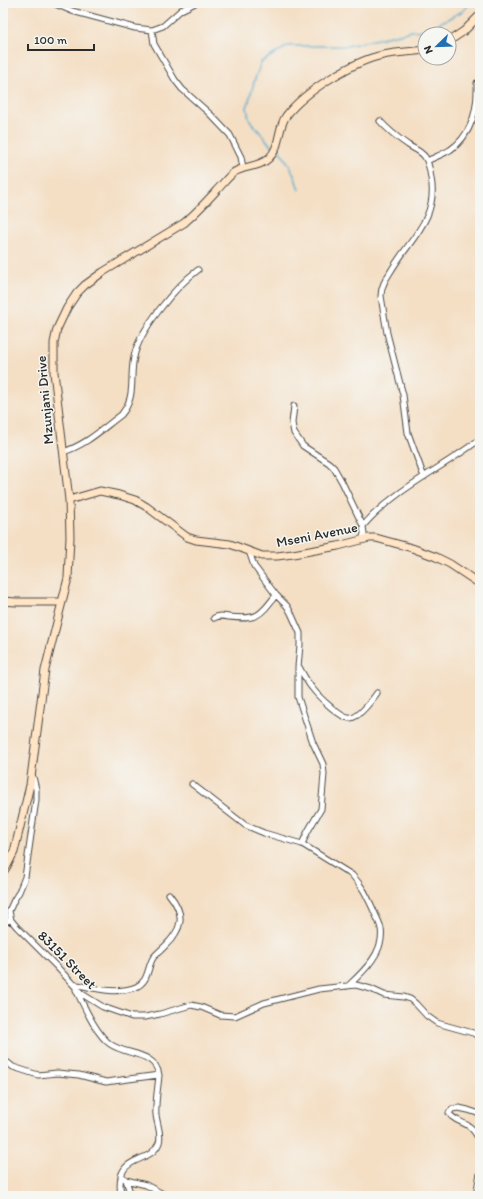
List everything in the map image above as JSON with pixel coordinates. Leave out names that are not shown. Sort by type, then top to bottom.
[{"type":"main road","points":[[457,36],[464,31],[480,15]]},
{"type":"main road","name":"Mzunjani Drive","points":[[3,872],[14,852],[32,774],[45,670],[68,578],[70,551],[69,500],[54,372],[54,343],[57,329],[67,308],[77,293],[92,279],[184,223],[197,212],[231,175],[243,168],[258,164],[268,159],[275,148],[282,124],[293,109],[310,94],[344,70],[381,55],[417,51]]},
{"type":"main road","name":"Mseni Avenue","points":[[69,500],[100,491],[119,495],[135,500],[148,507],[187,536],[196,540],[230,544],[262,556],[277,556],[338,546],[369,538],[376,538],[412,548],[436,557],[450,564],[480,584]]},
{"type":"main road","points":[[3,601],[62,602]]},
{"type":"street","points":[[53,3],[135,28],[152,30],[163,26],[181,10],[195,3]]},
{"type":"street","points":[[152,30],[154,44],[176,80],[182,89],[210,114],[230,135],[241,157],[243,168]]},
{"type":"street","points":[[427,161],[451,149],[468,131],[478,99],[477,83]]},
{"type":"street","points":[[380,121],[386,129],[422,154],[427,161],[432,183],[432,196],[423,226],[392,269],[381,290],[386,326],[404,395],[408,433],[424,477]]},
{"type":"street","points":[[63,452],[83,444],[121,415],[125,410],[132,396],[134,355],[140,340],[153,319],[179,285],[198,270]]},
{"type":"street","points":[[294,406],[292,423],[294,434],[303,446],[334,468],[363,526],[364,534],[362,540]]},
{"type":"street","points":[[363,526],[376,513],[424,477],[480,439]]},
{"type":"street","points":[[249,551],[254,566],[276,595],[287,606],[298,627],[300,644],[298,697],[313,743],[322,764],[324,774],[321,809],[302,844]]},
{"type":"street","points":[[214,618],[220,616],[250,618],[257,616],[276,595]]},
{"type":"street","points":[[298,666],[313,690],[338,713],[345,717],[356,717],[377,693]]},
{"type":"street","points":[[3,922],[11,920],[9,911],[10,907],[26,877],[37,795],[32,774]]},
{"type":"street","points":[[192,784],[245,825],[254,830],[302,844],[352,875],[358,882],[367,894],[381,928],[380,942],[375,956],[362,973],[348,986]]},
{"type":"street","points":[[72,984],[96,990],[112,991],[136,987],[144,981],[153,958],[179,929],[181,917],[176,903],[169,894]]},
{"type":"street","name":"83151 Street","points":[[11,920],[82,994],[91,1001],[118,1013],[132,1017],[155,1015],[191,1006],[201,1007],[220,1015],[235,1016],[264,1003],[319,989],[356,985],[371,989],[384,995],[404,997],[416,1004],[437,1024],[473,1033],[480,1037]]},
{"type":"street","points":[[72,984],[104,1039],[115,1047],[151,1060],[158,1068],[159,1075],[156,1114],[160,1131],[160,1142],[150,1153],[128,1165],[121,1176],[119,1187],[121,1196]]},
{"type":"street","points":[[473,1033],[480,1030]]},
{"type":"street","points":[[3,1059],[13,1067],[38,1075],[57,1073],[78,1075],[106,1082],[159,1075]]},
{"type":"street","points":[[480,1114],[459,1108],[452,1109],[449,1113],[451,1116],[470,1127],[480,1141]]},
{"type":"street","points":[[476,1196],[480,1173]]},
{"type":"street","points":[[121,1176],[126,1180],[146,1185],[167,1196]]},
{"type":"street","points":[[126,1180],[131,1196]]},
{"type":"waterway","points":[[272,147],[249,119],[247,108],[261,62],[288,46],[347,46],[412,31],[426,30],[463,11],[470,3]]},
{"type":"waterway","points":[[279,150],[286,159],[296,179],[299,190]]}]
